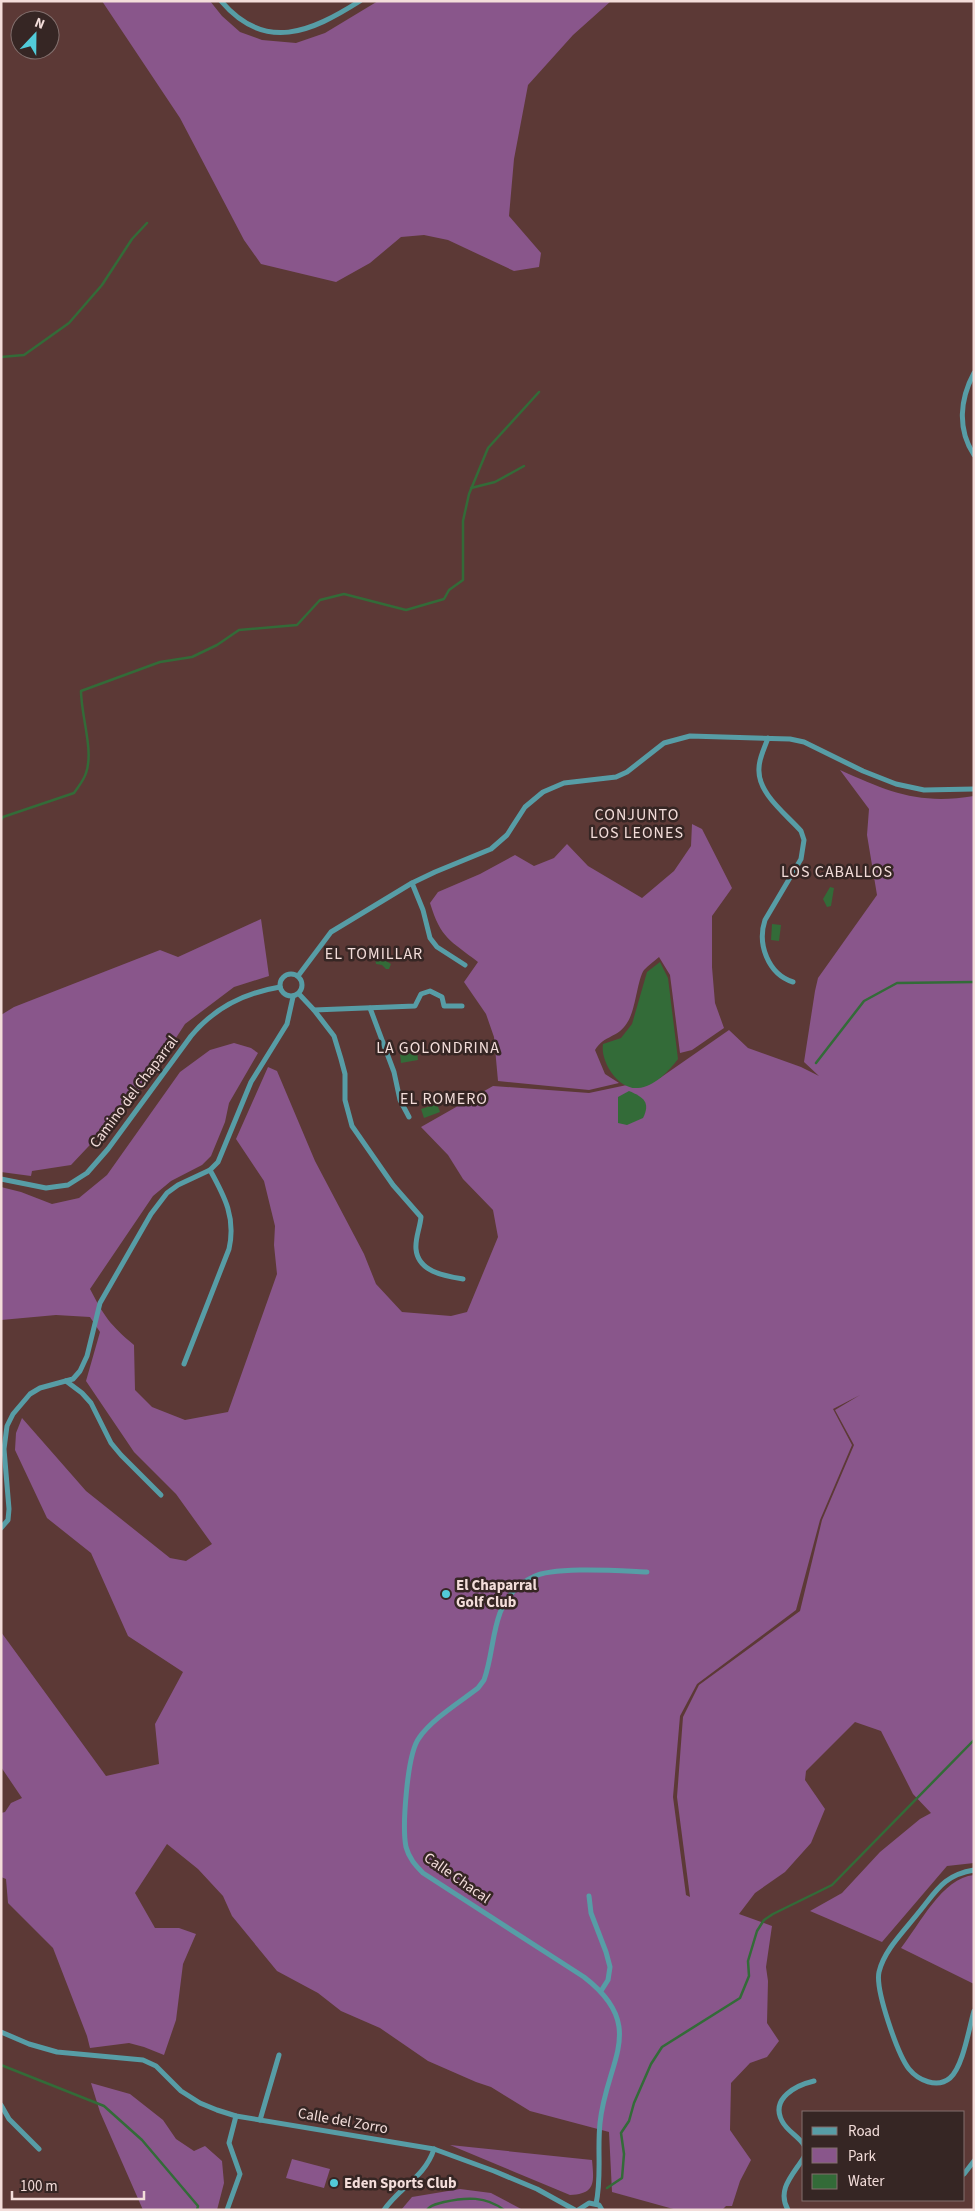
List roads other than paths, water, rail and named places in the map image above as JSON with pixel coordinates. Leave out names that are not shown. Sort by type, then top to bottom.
[{"type":"street","points":[[221,1],[238,18],[252,27],[278,33],[307,30],[323,23],[360,1]]},
{"type":"street","points":[[974,373],[964,397],[962,412],[964,432],[974,454]]},
{"type":"street","points":[[298,976],[331,932],[412,883],[491,850],[507,835],[522,811],[534,798],[564,783],[616,777],[626,772],[652,750],[676,738],[690,736],[790,739],[804,742],[863,771],[896,784],[924,790],[974,789]]},
{"type":"street","points":[[768,738],[759,768],[760,780],[764,789],[801,831],[804,851],[765,920],[761,930],[762,942],[771,966],[786,980],[793,982]]},
{"type":"street","points":[[412,883],[430,938],[438,947],[465,964]]},
{"type":"street","points":[[298,976],[287,975],[281,980],[280,987],[286,996],[299,994]]},
{"type":"street","points":[[298,976],[302,985],[299,994]]},
{"type":"street","name":"Camino del Chaparral","points":[[1,1179],[46,1188],[68,1185],[77,1180],[87,1173],[108,1149],[191,1036],[206,1019],[236,1000],[264,990],[280,987]]},
{"type":"street","points":[[314,1010],[415,1006],[421,994],[430,991],[442,997],[444,1006],[462,1006]]},
{"type":"street","points":[[299,994],[334,1036],[342,1059],[345,1074],[347,1112],[352,1126],[393,1186],[421,1217],[416,1250],[419,1259],[426,1268],[434,1272],[463,1279]]},
{"type":"street","points":[[1,1528],[8,1520],[10,1509],[4,1449],[4,1427],[30,1394],[40,1388],[73,1379],[84,1364],[100,1303],[159,1203],[178,1185],[210,1170],[218,1162],[251,1082],[287,1024],[293,996]]},
{"type":"street","points":[[370,1008],[394,1072],[400,1100],[409,1117]]},
{"type":"street","points":[[184,1364],[232,1236],[229,1208],[210,1170]]},
{"type":"street","points":[[66,1381],[82,1393],[91,1403],[111,1444],[120,1456],[161,1495]]},
{"type":"street","name":"Calle Chacal","points":[[596,2204],[600,2182],[600,2122],[603,2102],[618,2057],[620,2041],[616,2015],[601,1991],[584,1977],[415,1865],[409,1857],[405,1837],[409,1768],[418,1738],[478,1688],[484,1680],[500,1613],[510,1595],[521,1585],[534,1576],[557,1571],[647,1572]]},
{"type":"street","points":[[974,1870],[960,1872],[943,1881],[885,1956],[878,1973],[878,1992],[902,2058],[910,2070],[920,2079],[932,2083],[943,2082],[951,2077],[959,2063],[974,2011]]},
{"type":"street","points":[[588,1896],[591,1913],[610,1967],[608,1980],[601,1991]]},
{"type":"street","name":"Calle del Zorro","points":[[1,2032],[29,2044],[57,2052],[143,2060],[156,2066],[182,2091],[200,2103],[236,2116],[434,2150],[503,2175],[577,2210]]},
{"type":"street","points":[[260,2120],[279,2054]]},
{"type":"street","points":[[802,2143],[782,2121],[780,2112],[786,2094],[793,2087],[814,2081]]},
{"type":"street","points":[[1,2105],[9,2120],[39,2149]]},
{"type":"street","points":[[227,2210],[240,2174],[229,2143],[236,2116]]},
{"type":"street","points":[[384,2210],[392,2199],[426,2168],[434,2150]]},
{"type":"street","points":[[788,2210],[784,2203],[784,2191],[788,2180],[802,2160]]},
{"type":"street","points":[[965,2173],[974,2161]]},
{"type":"street","points":[[577,2210],[584,2204],[596,2204],[602,2210]]},
{"type":"water","points":[[830,887],[834,888],[831,906],[827,907],[823,899]]},
{"type":"water","points":[[772,924],[781,925],[779,941],[771,940]]},
{"type":"water","points":[[381,954],[391,964],[389,969],[376,964],[375,958]]},
{"type":"water","points":[[660,962],[668,978],[678,1059],[666,1073],[650,1085],[638,1088],[631,1087],[617,1079],[607,1066],[604,1058],[603,1044],[621,1038],[632,1024],[647,972]]},
{"type":"water","points":[[417,1051],[418,1060],[401,1063],[400,1054]]},
{"type":"water","points":[[629,1091],[642,1098],[646,1108],[643,1118],[627,1125],[618,1123],[618,1097]]},
{"type":"water","points":[[437,1104],[440,1112],[424,1118],[421,1109]]},
{"type":"waterway","points":[[1,357],[24,355],[69,323],[102,285],[132,239],[147,223]]},
{"type":"waterway","points":[[1,820],[3,817],[74,793],[82,781],[86,773],[89,754],[81,691],[160,662],[192,657],[217,645],[239,630],[297,625],[320,600],[344,594],[406,610],[444,599],[449,590],[463,580],[463,521],[469,494],[488,448],[539,392]]},
{"type":"waterway","points":[[471,488],[495,482],[524,466]]},
{"type":"waterway","points":[[816,1063],[864,1001],[897,983],[974,982]]},
{"type":"waterway","points":[[607,2188],[622,2178],[624,2154],[621,2133],[629,2121],[634,2103],[651,2064],[662,2047],[740,1998],[749,1976],[748,1961],[757,1931],[764,1920],[832,1885],[974,1740]]},
{"type":"waterway","points":[[1,2065],[104,2106],[142,2140],[198,2206],[197,2210]]},
{"type":"waterway","points":[[427,2210],[437,2204],[452,2200],[468,2199],[490,2202],[504,2210]]},
{"type":"place","name":"El Chaparral Golf Club","points":[[446,1594]]},
{"type":"place","name":"Eden Sports Club","points":[[334,2183]]},
{"type":"district","name":"CONJUNTO LOS LEONES","points":[[637,824]]},
{"type":"district","name":"LOS CABALLOS","points":[[837,872]]},
{"type":"district","name":"EL TOMILLAR","points":[[374,954]]},
{"type":"district","name":"LA GOLONDRINA","points":[[438,1048]]},
{"type":"district","name":"EL ROMERO","points":[[444,1099]]}]
